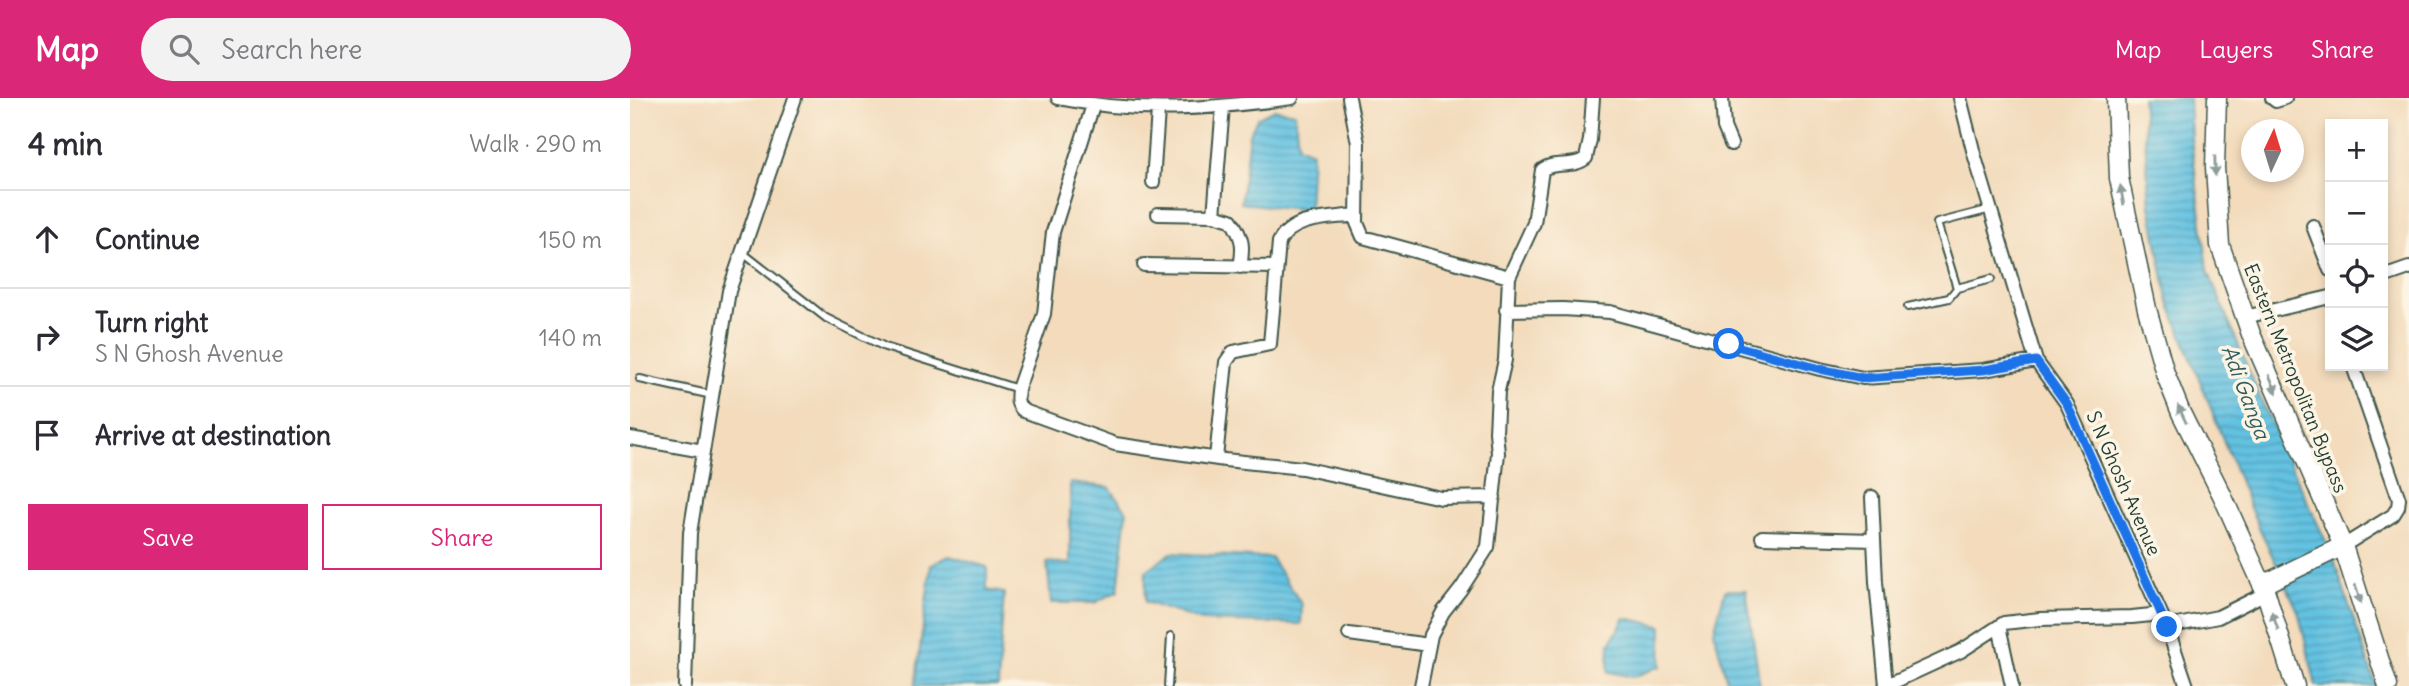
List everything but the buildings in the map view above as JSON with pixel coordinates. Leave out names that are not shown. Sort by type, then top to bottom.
[{"type":"main road","points":[[2116,98],[2119,178],[2147,309],[2165,373],[2180,413],[2222,495],[2264,589],[2295,686]]},
{"type":"main road","name":"Eastern Metropolitan Bypass","points":[[2219,99],[2215,167],[2220,245],[2245,317],[2388,686]]},
{"type":"main road","points":[[2264,589],[2284,574],[2336,550]]},
{"type":"street","points":[[685,686],[690,533],[729,291],[795,98]]},
{"type":"street","points":[[1058,98],[1093,105],[1158,110],[1292,98]]},
{"type":"street","points":[[1349,98],[1358,143],[1356,215],[1363,237],[1509,277]]},
{"type":"street","points":[[1421,686],[1431,635],[1443,612],[1488,547],[1498,453],[1498,391],[1506,360],[1509,277],[1534,223],[1542,170],[1548,166],[1575,164],[1586,158],[1594,98]]},
{"type":"street","points":[[1722,98],[1724,127],[1731,144]]},
{"type":"street","name":"S N Ghosh Avenue","points":[[1960,98],[2036,361],[2067,404],[2167,627],[2187,686]]},
{"type":"street","points":[[2272,98],[2276,101],[2285,98]]},
{"type":"street","points":[[1093,105],[1053,232],[1044,314],[1018,389],[1019,407],[1115,444],[1302,468],[1441,498],[1494,497]]},
{"type":"street","points":[[1214,215],[1223,106]]},
{"type":"street","points":[[1153,182],[1158,110]]},
{"type":"street","points":[[1158,214],[1214,215],[1231,220],[1244,247],[1240,267]]},
{"type":"street","points":[[1216,458],[1226,362],[1233,352],[1270,344],[1279,242],[1284,233],[1303,222],[1356,215]]},
{"type":"street","points":[[2313,226],[2325,257]]},
{"type":"street","points":[[1144,265],[1277,267]]},
{"type":"street","points":[[2388,275],[2409,268]]},
{"type":"street","points":[[2245,317],[2325,298]]},
{"type":"street","points":[[1506,310],[1610,312],[1820,369],[1863,378],[1983,370],[2036,361]]},
{"type":"street","points":[[2336,550],[2393,515],[2399,499],[2355,371]]},
{"type":"street","points":[[630,438],[703,451]]},
{"type":"street","points":[[1872,497],[1885,686],[1961,651],[2004,623],[2161,614]]},
{"type":"street","points":[[1762,537],[1874,540]]},
{"type":"street","points":[[2167,627],[2218,617],[2264,589]]},
{"type":"street","points":[[1998,626],[2012,686]]},
{"type":"street","points":[[1349,634],[1429,645]]},
{"type":"lane","points":[[1957,288],[1937,223],[1991,209]]},
{"type":"lane","points":[[742,252],[826,318],[886,347],[1018,389]]},
{"type":"lane","points":[[1908,307],[1949,298],[1957,288],[1991,279]]},
{"type":"lane","points":[[639,379],[712,396]]},
{"type":"lane","points":[[1168,686],[1171,636]]},
{"type":"water","name":"Adi Ganga","points":[[2142,98],[2189,98],[2191,139],[2208,271],[2261,400],[2333,557],[2376,686],[2316,686],[2298,611],[2251,510],[2168,300],[2150,206]]},
{"type":"water","points":[[1274,109],[1295,113],[1298,146],[1312,152],[1309,210],[1241,203],[1249,134],[1258,117]]},
{"type":"water","points":[[1070,483],[1109,487],[1127,511],[1118,591],[1094,603],[1051,603],[1047,562],[1070,564]]},
{"type":"water","points":[[1171,553],[1271,558],[1302,605],[1301,624],[1202,621],[1145,602],[1146,571]]},
{"type":"water","points":[[949,556],[987,567],[987,590],[1004,593],[998,686],[915,686],[931,565]]},
{"type":"water","points":[[1725,590],[1746,590],[1760,686],[1728,686],[1714,631]]},
{"type":"water","points":[[1625,618],[1662,626],[1661,666],[1633,677],[1608,672],[1609,645]]},
{"type":"route","points":[[1729,344],[1863,378],[1983,370],[2036,361],[2067,404],[2167,627]]}]
